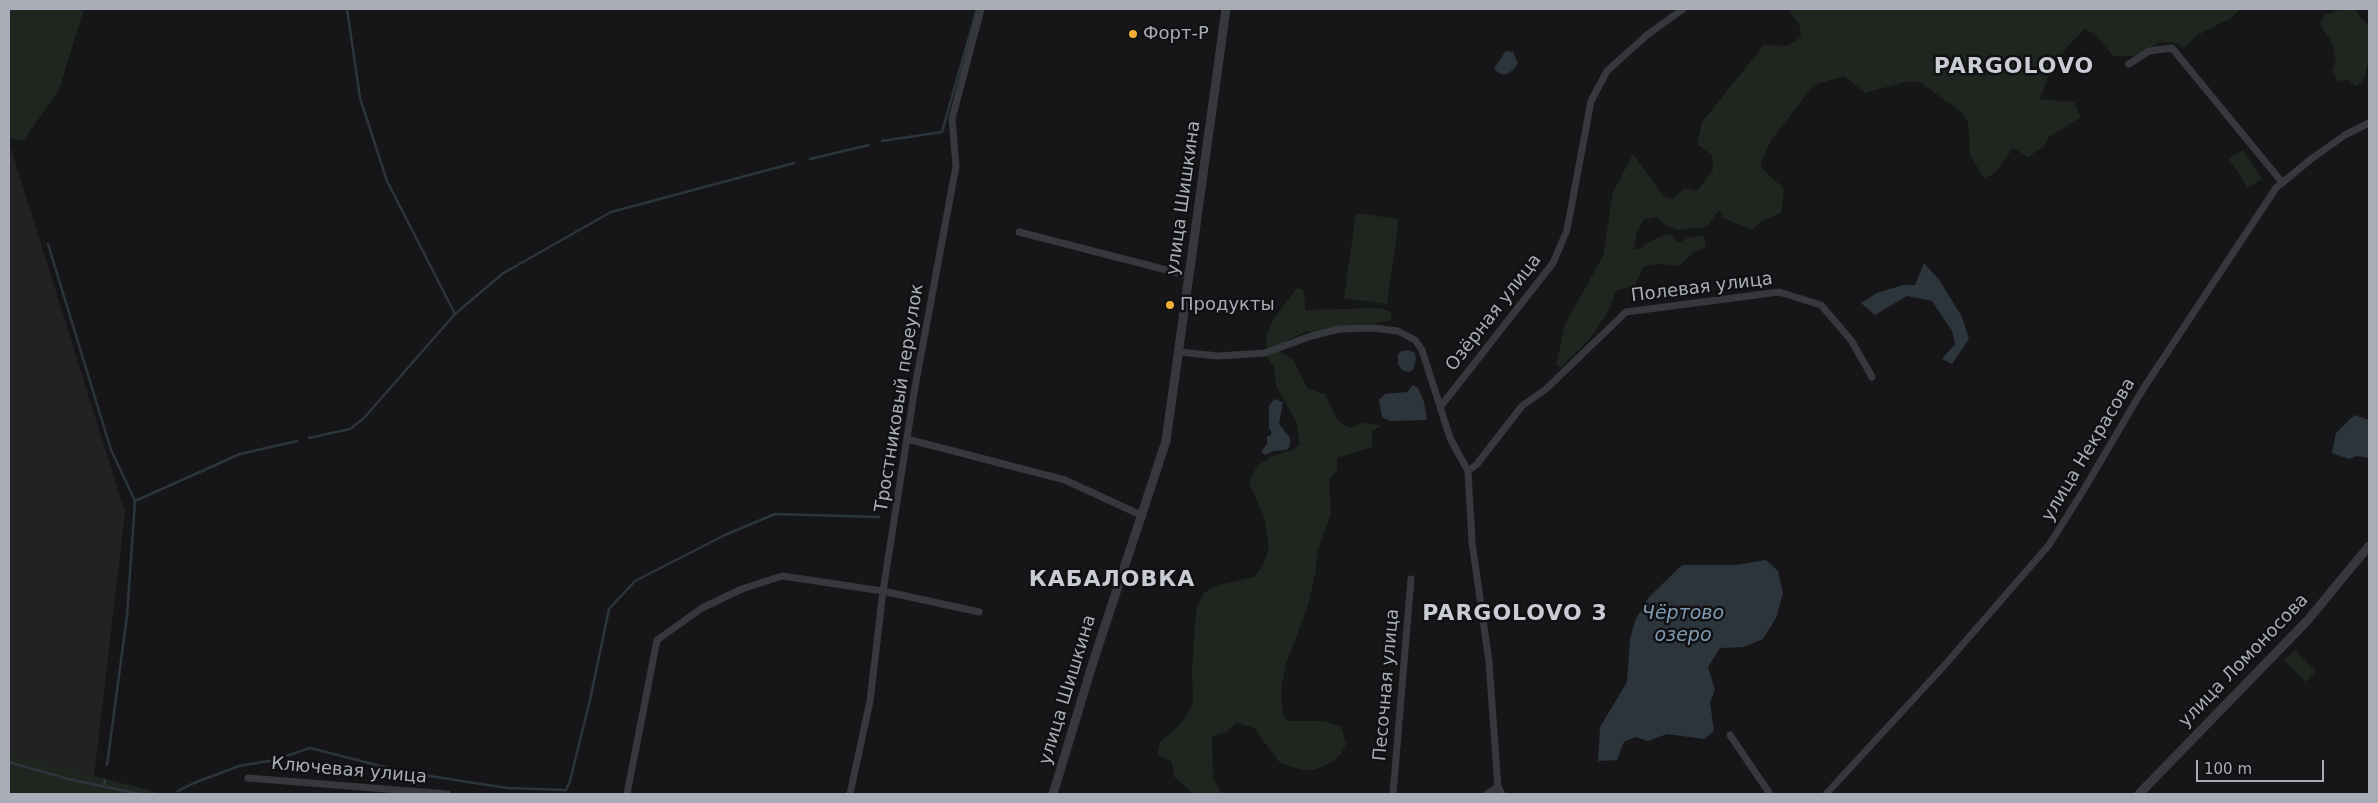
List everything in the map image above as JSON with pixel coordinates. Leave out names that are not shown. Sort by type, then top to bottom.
[{"type":"street","name":"Тростниковый переулок","points":[[850,794],[870,701],[883,591],[915,387],[956,166],[952,119],[981,9]]},
{"type":"street","name":"улица Шишкина","points":[[1053,794],[1094,659],[1166,441],[1180,352],[1226,9]]},
{"type":"street","name":"Озёрная улица","points":[[1441,406],[1553,264],[1567,230],[1591,101],[1607,71],[1647,35],[1682,9]]},
{"type":"street","points":[[2129,64],[2149,51],[2172,48],[2281,181]]},
{"type":"street","name":"улица Некрасова","points":[[1826,794],[1955,653],[2049,544],[2083,491],[2143,389],[2263,204],[2281,181],[2345,136],[2369,123]]},
{"type":"street","points":[[1020,232],[1190,276]]},
{"type":"street","name":"Полевая улица","points":[[1468,472],[1477,464],[1522,406],[1546,389],[1626,312],[1779,292],[1821,305],[1851,340],[1872,378]]},
{"type":"street","points":[[1180,352],[1218,356],[1265,353],[1311,336],[1339,330],[1373,328],[1398,331],[1415,340],[1422,350],[1450,438],[1468,472],[1472,542],[1489,662],[1498,787],[1502,794]]},
{"type":"street","points":[[907,439],[1066,480],[1142,516]]},
{"type":"street","name":"улица Ломоносова","points":[[2139,794],[2307,621],[2369,546]]},
{"type":"street","points":[[627,794],[657,640],[702,608],[742,589],[782,576],[883,591],[979,612]]},
{"type":"street","name":"Песочная улица","points":[[1393,794],[1411,579]]},
{"type":"street","points":[[1730,735],[1770,794]]},
{"type":"street","name":"Ключевая улица","points":[[248,778],[447,794]]},
{"type":"street","points":[[1487,794],[1498,787]]},
{"type":"shaded area","points":[[9,9],[84,9],[59,90],[23,141],[9,138]]},
{"type":"shaded area","points":[[1787,9],[2241,9],[2229,19],[2196,36],[2184,48],[2177,43],[2160,42],[2136,56],[2113,56],[2094,33],[2084,29],[2064,51],[2048,77],[2040,99],[2074,102],[2081,117],[2049,137],[2044,146],[2028,157],[2013,148],[1994,174],[1984,178],[1970,155],[1968,122],[1962,113],[1920,82],[1905,82],[1865,93],[1844,76],[1814,85],[1771,140],[1760,166],[1784,189],[1781,213],[1763,220],[1752,230],[1723,218],[1719,210],[1707,227],[1678,230],[1667,226],[1656,217],[1643,220],[1637,232],[1634,249],[1641,249],[1649,242],[1666,234],[1673,236],[1678,243],[1690,237],[1704,236],[1706,247],[1693,253],[1679,266],[1656,264],[1644,266],[1635,285],[1616,291],[1608,312],[1589,340],[1560,368],[1556,365],[1565,324],[1603,256],[1613,192],[1633,154],[1664,197],[1673,199],[1684,188],[1697,191],[1713,170],[1712,155],[1697,144],[1702,122],[1764,45],[1787,46],[1801,37],[1799,24]]},
{"type":"shaded area","points":[[2343,9],[2354,9],[2369,27],[2369,59],[2363,82],[2355,86],[2349,80],[2338,81],[2332,71],[2336,61],[2332,43],[2320,24],[2325,15]]},
{"type":"shaded area","points":[[9,142],[125,512],[94,777],[9,754]]},
{"type":"shaded area","points":[[2243,150],[2262,179],[2248,188],[2229,159]]},
{"type":"shaded area","points":[[1356,213],[1399,219],[1387,304],[1344,298]]},
{"type":"shaded area","points":[[1297,288],[1303,290],[1306,310],[1379,308],[1391,312],[1392,317],[1390,321],[1305,332],[1288,340],[1279,349],[1281,353],[1292,358],[1308,389],[1325,394],[1337,419],[1344,425],[1350,428],[1364,422],[1381,426],[1372,431],[1372,447],[1337,458],[1337,470],[1329,480],[1331,513],[1317,553],[1316,570],[1308,605],[1285,667],[1281,690],[1283,716],[1288,721],[1323,721],[1341,726],[1346,744],[1341,754],[1332,762],[1314,770],[1302,770],[1280,763],[1254,728],[1237,723],[1227,732],[1215,735],[1212,738],[1213,778],[1222,794],[1194,794],[1175,778],[1171,761],[1157,755],[1160,742],[1175,730],[1186,717],[1193,702],[1192,669],[1195,624],[1197,606],[1204,593],[1218,585],[1254,577],[1263,566],[1269,547],[1264,516],[1249,483],[1257,466],[1272,456],[1293,450],[1300,445],[1296,421],[1276,386],[1274,367],[1267,357],[1266,337],[1274,318]]},
{"type":"shaded area","points":[[2295,650],[2316,671],[2305,682],[2284,660]]},
{"type":"shaded area","points":[[9,754],[156,792],[156,794],[9,794]]},
{"type":"water","points":[[1506,51],[1513,52],[1518,63],[1513,70],[1505,75],[1498,73],[1494,68]]},
{"type":"water","points":[[1924,263],[1940,281],[1962,317],[1969,339],[1952,364],[1942,359],[1955,344],[1952,331],[1932,301],[1907,296],[1875,315],[1861,303],[1877,293],[1903,285],[1915,285]]},
{"type":"water","points":[[1408,350],[1415,353],[1416,359],[1413,370],[1409,372],[1402,370],[1398,364],[1398,355],[1401,351]]},
{"type":"water","points":[[1413,385],[1418,388],[1424,402],[1427,420],[1390,421],[1382,417],[1379,400],[1385,394],[1407,392]]},
{"type":"water","points":[[1274,399],[1283,402],[1279,424],[1290,438],[1290,446],[1287,450],[1274,451],[1265,455],[1261,452],[1267,444],[1267,436],[1270,436],[1272,433],[1269,428],[1269,406]]},
{"type":"water","points":[[2354,415],[2369,420],[2369,458],[2357,456],[2349,459],[2332,453],[2336,433]]},
{"type":"water","name":"Чёртово озеро","points":[[1766,560],[1778,571],[1783,593],[1776,618],[1763,639],[1743,647],[1720,648],[1708,667],[1715,690],[1710,702],[1714,731],[1704,739],[1667,734],[1648,741],[1635,737],[1624,742],[1617,760],[1598,761],[1600,727],[1627,682],[1630,639],[1635,621],[1648,598],[1682,565],[1736,565]]},
{"type":"waterway","points":[[347,9],[360,98],[387,181],[455,314]]},
{"type":"waterway","points":[[882,141],[942,132],[977,9]]},
{"type":"waterway","points":[[810,159],[869,145]]},
{"type":"waterway","points":[[309,438],[350,429],[364,418],[455,314],[502,274],[611,212],[794,163]]},
{"type":"waterway","points":[[48,244],[111,450],[135,501],[127,616],[107,765]]},
{"type":"waterway","points":[[135,501],[240,454],[297,441]]},
{"type":"waterway","points":[[178,791],[239,766],[274,760],[310,748],[404,772],[507,788],[566,790],[570,781],[590,700],[609,609],[635,581],[725,535],[775,514],[879,517]]},
{"type":"waterway","points":[[9,762],[68,779],[140,794]]},
{"type":"waterway","points":[[104,787],[105,780]]},
{"type":"place","name":"Форт-Р","points":[[1133,34]]},
{"type":"place","name":"Продукты","points":[[1170,305]]},
{"type":"district","name":"PARGOLOVO","points":[[2014,67]]},
{"type":"district","name":"КАБАЛОВКА","points":[[1112,580]]},
{"type":"district","name":"PARGOLOVO 3","points":[[1515,614]]}]
